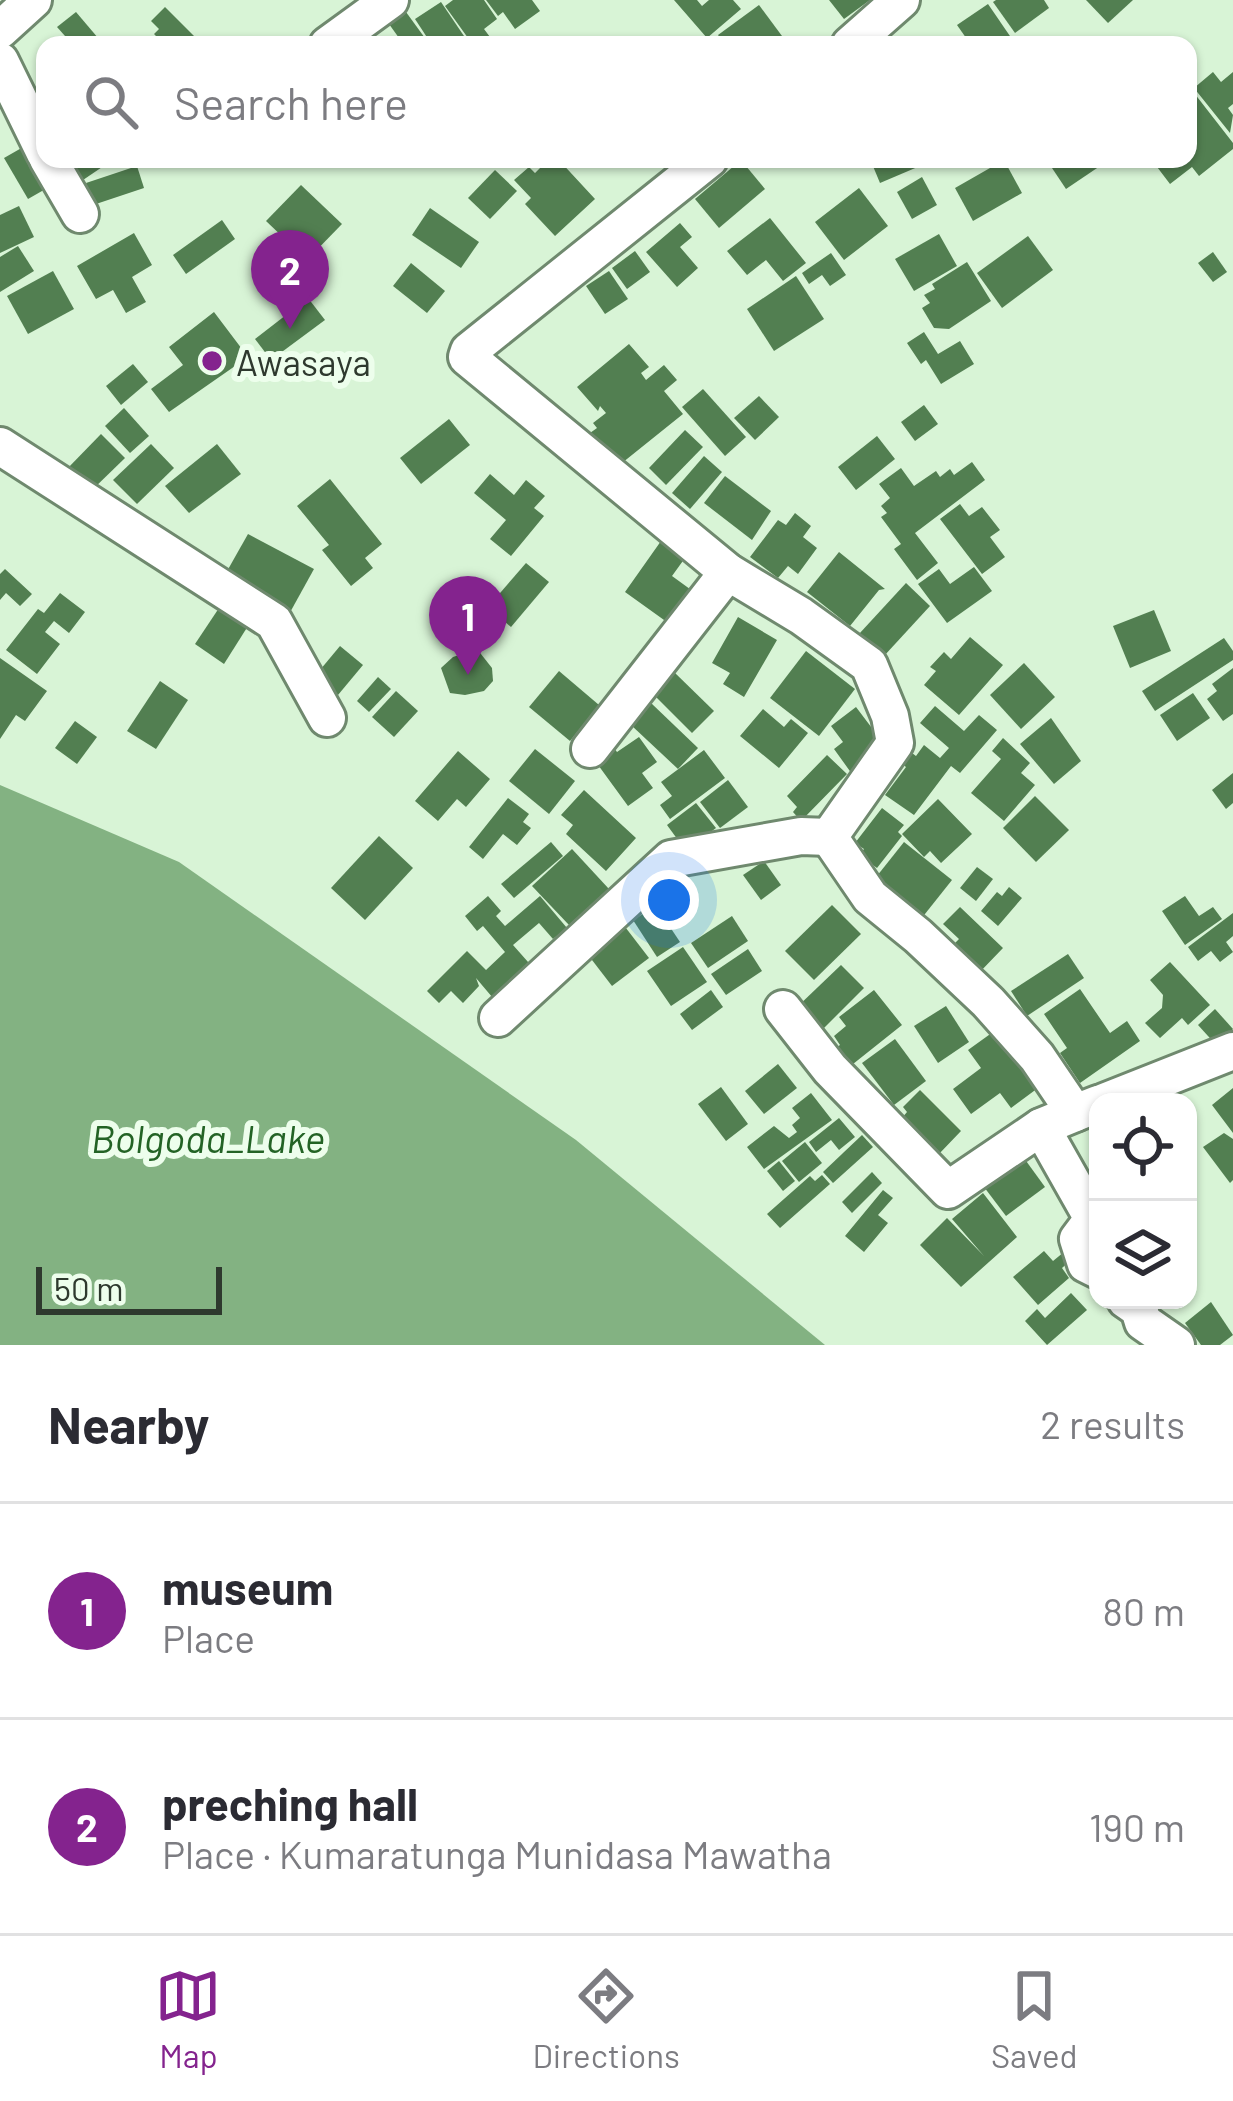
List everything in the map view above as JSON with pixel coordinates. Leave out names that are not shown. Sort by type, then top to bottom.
[{"type":"street","points":[[340,36],[390,0]]},
{"type":"street","points":[[860,36],[901,0]]},
{"type":"street","points":[[0,61],[36,134]]},
{"type":"street","points":[[54,168],[80,214]]},
{"type":"street","points":[[698,168],[466,358],[728,572],[869,665],[890,716],[895,743],[829,837]]},
{"type":"street","points":[[0,446],[274,622],[327,718]]},
{"type":"street","points":[[590,749],[728,572]]},
{"type":"street","points":[[497,1018],[671,859],[801,836],[829,837]]},
{"type":"street","points":[[829,837],[870,897],[918,936],[1089,1103]]},
{"type":"street","points":[[783,1009],[830,1069],[948,1190],[1040,1126],[1089,1107]]},
{"type":"street","points":[[1125,1093],[1233,1051]]},
{"type":"street","points":[[1040,1126],[1089,1212]]},
{"type":"street","points":[[1089,1224],[1078,1238],[1089,1266]]},
{"type":"street","points":[[1139,1309],[1143,1322],[1176,1345]]},
{"type":"water","name":"Bolgoda_Lake","points":[[0,785],[179,862],[576,1140],[825,1345],[0,1345]]},
{"type":"building","points":[[453,0],[484,0],[497,19],[484,29],[489,36],[467,36],[445,6]]},
{"type":"building","points":[[486,0],[532,0],[540,11],[515,29]]},
{"type":"building","points":[[674,0],[697,0],[702,6],[709,0],[733,0],[741,9],[705,36]]},
{"type":"building","points":[[829,0],[870,0],[844,19]]},
{"type":"building","points":[[996,0],[1044,0],[1049,8],[1015,33]]},
{"type":"building","points":[[1086,0],[1133,0],[1108,23]]},
{"type":"building","points":[[441,2],[464,36],[426,36],[415,19]]},
{"type":"building","points":[[988,4],[1010,36],[965,36],[957,25]]},
{"type":"building","points":[[759,5],[782,36],[719,36]]},
{"type":"building","points":[[165,7],[194,36],[156,36],[159,29],[151,21]]},
{"type":"building","points":[[76,12],[96,36],[65,36],[57,27]]},
{"type":"building","points":[[406,12],[423,36],[398,36],[389,24]]},
{"type":"building","points":[[1213,72],[1221,82],[1233,72],[1230,133],[1197,92],[1197,85]]},
{"type":"building","points":[[1197,97],[1233,143],[1233,149],[1199,176],[1193,168],[1197,168]]},
{"type":"building","points":[[32,142],[36,168],[47,168],[56,183],[28,199],[4,158]]},
{"type":"building","points":[[75,168],[101,168],[83,180]]},
{"type":"building","points":[[138,168],[144,188],[93,205],[86,183]]},
{"type":"building","points":[[528,168],[535,173],[540,168],[566,168],[595,199],[555,236],[525,204],[531,198],[514,180]]},
{"type":"building","points":[[732,168],[748,168],[765,189],[719,228],[695,199]]},
{"type":"building","points":[[874,168],[915,168],[880,183]]},
{"type":"building","points":[[990,168],[1008,168],[1022,193],[973,221],[955,188]]},
{"type":"building","points":[[1052,168],[1097,168],[1066,189]]},
{"type":"building","points":[[1158,168],[1191,168],[1170,184]]},
{"type":"building","points":[[495,170],[517,191],[490,219],[468,198]]},
{"type":"building","points":[[922,177],[937,205],[912,219],[897,192]]},
{"type":"building","points":[[301,185],[342,224],[307,260],[266,221]]},
{"type":"building","points":[[859,188],[888,226],[844,260],[815,222]]},
{"type":"building","points":[[19,206],[34,237],[0,253],[0,215]]},
{"type":"building","points":[[430,208],[479,242],[461,268],[412,235]]},
{"type":"building","points":[[770,218],[806,263],[783,281],[766,260],[747,275],[727,251]]},
{"type":"building","points":[[222,220],[235,239],[186,274],[173,255]]},
{"type":"building","points":[[680,223],[692,237],[680,247],[698,268],[677,287],[646,252]]},
{"type":"building","points":[[134,233],[152,265],[132,277],[146,302],[126,313],[113,290],[96,299],[77,266]]},
{"type":"building","points":[[939,234],[957,266],[914,291],[895,259]]},
{"type":"building","points":[[1028,236],[1053,270],[1002,308],[977,273]]},
{"type":"building","points":[[18,246],[34,271],[0,292],[0,257]]},
{"type":"building","points":[[635,251],[650,272],[627,289],[612,268]]},
{"type":"building","points":[[1213,252],[1227,272],[1213,282],[1198,263]]},
{"type":"building","points":[[831,253],[846,275],[830,286],[822,275],[809,284],[802,273]]},
{"type":"building","points":[[967,262],[991,301],[949,329],[934,328],[922,308],[930,303],[924,295],[935,289],[932,284]]},
{"type":"building","points":[[411,263],[445,291],[427,313],[393,286]]},
{"type":"building","points":[[53,271],[74,309],[28,334],[7,296]]},
{"type":"building","points":[[609,271],[628,299],[605,314],[586,286]]},
{"type":"building","points":[[796,276],[824,319],[774,351],[747,309]]},
{"type":"building","points":[[308,298],[325,320],[271,360],[255,339]]},
{"type":"building","name":"Awasaya","points":[[214,312],[248,357],[169,412],[151,389],[183,365],[169,347]]},
{"type":"building","points":[[924,332],[938,354],[960,341],[974,364],[941,384],[926,360],[921,364],[907,343]]},
{"type":"building","points":[[629,344],[649,367],[641,373],[646,380],[664,365],[677,380],[664,391],[683,414],[617,467],[590,433],[597,428],[593,423],[606,413],[600,406],[598,411],[577,387]]},
{"type":"building","points":[[133,364],[148,382],[121,405],[106,386]]},
{"type":"building","points":[[703,389],[746,437],[725,456],[682,407]]},
{"type":"building","points":[[759,396],[779,417],[755,440],[734,418]]},
{"type":"building","points":[[924,405],[938,424],[915,441],[901,422]]},
{"type":"building","points":[[124,408],[149,436],[130,453],[105,426]]},
{"type":"building","points":[[449,419],[470,445],[421,484],[400,458]]},
{"type":"building","points":[[685,430],[703,447],[666,485],[649,468]]},
{"type":"building","points":[[101,434],[125,458],[89,493],[66,470]]},
{"type":"building","points":[[877,436],[895,459],[856,490],[838,467]]},
{"type":"building","points":[[151,444],[174,468],[137,504],[113,480]]},
{"type":"building","points":[[217,444],[241,474],[189,513],[165,486]]},
{"type":"building","points":[[704,456],[722,472],[690,509],[672,493]]},
{"type":"building","points":[[972,462],[985,480],[915,533],[938,563],[917,580],[894,549],[901,544],[881,517],[887,513],[881,506],[890,498],[879,484],[901,468],[914,486],[936,471],[940,477],[950,469],[954,475]]},
{"type":"building","points":[[490,474],[514,495],[526,480],[545,496],[534,508],[544,516],[511,556],[490,539],[506,520],[474,493]]},
{"type":"building","points":[[725,476],[771,511],[752,540],[704,503]]},
{"type":"building","points":[[330,479],[382,544],[365,558],[373,568],[351,586],[322,550],[329,545],[297,506]]},
{"type":"building","points":[[960,504],[969,516],[982,507],[1000,530],[990,537],[1005,557],[982,574],[940,519]]},
{"type":"building","points":[[795,513],[811,526],[803,537],[817,548],[798,574],[788,566],[778,578],[750,557],[778,520],[786,525]]},
{"type":"building","points":[[248,534],[314,569],[288,616],[222,580]]},
{"type":"building","points":[[661,541],[685,558],[672,576],[694,592],[671,625],[625,592]]},
{"type":"building","points":[[839,552],[885,589],[879,590],[850,626],[807,592]]},
{"type":"building","points":[[526,563],[549,582],[511,627],[488,607]]},
{"type":"building","points":[[974,567],[992,591],[947,623],[918,584],[939,569],[950,584]]},
{"type":"building","points":[[5,569],[32,594],[20,606],[6,593],[0,600],[0,574]]},
{"type":"building","points":[[906,583],[930,606],[884,656],[859,634]]},
{"type":"building","points":[[60,593],[85,612],[69,633],[54,621],[45,632],[60,644],[37,674],[6,650],[38,609],[44,613]]},
{"type":"building","points":[[219,608],[248,626],[224,664],[195,644]]},
{"type":"building","points":[[1154,610],[1171,651],[1130,668],[1113,626]]},
{"type":"building","points":[[738,617],[777,640],[744,697],[723,684],[730,673],[712,663]]},
{"type":"building","points":[[970,637],[1003,665],[959,715],[924,685],[936,671],[930,667],[944,652],[951,659]]},
{"type":"building","points":[[1224,638],[1233,660],[1155,711],[1142,691]]},
{"type":"building","points":[[340,646],[363,665],[338,695],[315,676]]},
{"type":"building","points":[[477,649],[492,668],[493,681],[484,691],[450,693],[441,668],[453,657]]},
{"type":"building","points":[[806,651],[855,689],[819,736],[770,698]]},
{"type":"building","points":[[0,658],[47,691],[25,721],[16,715],[0,739]]},
{"type":"building","points":[[1024,663],[1055,697],[1021,729],[990,695]]},
{"type":"building","points":[[1233,668],[1233,714],[1223,721],[1207,699],[1217,691],[1212,684]]},
{"type":"building","points":[[559,671],[599,705],[570,741],[529,707]]},
{"type":"building","points":[[673,671],[714,711],[692,733],[651,692]]},
{"type":"building","points":[[378,677],[391,689],[369,712],[357,701]]},
{"type":"building","points":[[160,681],[188,700],[156,749],[127,731]]},
{"type":"building","points":[[396,691],[418,711],[394,737],[372,717]]},
{"type":"building","points":[[1193,693],[1210,718],[1177,741],[1160,715]]},
{"type":"building","points":[[651,703],[698,748],[678,769],[631,725]]},
{"type":"building","points":[[935,706],[964,731],[979,715],[997,730],[960,773],[951,766],[914,815],[885,795],[906,767],[896,759],[904,747],[916,756],[924,745],[940,758],[949,748],[920,723]]},
{"type":"building","points":[[856,707],[887,748],[852,774],[834,749],[843,742],[831,726]]},
{"type":"building","points":[[763,709],[784,727],[791,719],[808,733],[779,768],[740,736]]},
{"type":"building","points":[[1051,718],[1081,761],[1054,784],[1020,744]]},
{"type":"building","points":[[75,721],[97,737],[77,764],[55,748]]},
{"type":"building","points":[[639,737],[657,762],[642,773],[653,788],[628,806],[593,758],[611,744],[617,752]]},
{"type":"building","points":[[1003,738],[1030,763],[1021,773],[1035,785],[1004,821],[971,793],[1001,759],[992,751]]},
{"type":"building","points":[[535,749],[575,781],[549,814],[509,781]]},
{"type":"building","points":[[704,750],[725,778],[670,819],[660,805],[672,796],[661,782]]},
{"type":"building","points":[[458,751],[490,779],[466,807],[457,799],[438,821],[415,801]]},
{"type":"building","points":[[827,755],[847,774],[801,821],[787,796]]},
{"type":"building","points":[[1233,773],[1233,803],[1226,809],[1212,790]]},
{"type":"building","points":[[728,780],[748,807],[720,828],[700,802]]},
{"type":"building","points":[[584,790],[636,838],[606,871],[566,834],[573,825],[561,815]]},
{"type":"building","points":[[1035,796],[1069,830],[1036,862],[1003,828]]},
{"type":"building","points":[[508,798],[529,814],[523,822],[531,828],[517,845],[503,834],[483,859],[469,847]]},
{"type":"building","points":[[938,799],[972,834],[941,863],[930,851],[924,857],[902,834]]},
{"type":"building","points":[[696,803],[716,828],[686,851],[667,825]]},
{"type":"building","points":[[882,808],[904,825],[898,832],[902,836],[877,868],[859,855],[864,849],[855,843]]},
{"type":"building","points":[[379,836],[413,868],[365,920],[331,888]]},
{"type":"building","points":[[551,842],[563,856],[514,898],[501,884]]},
{"type":"building","points":[[904,842],[952,880],[917,924],[869,886]]},
{"type":"building","points":[[572,849],[609,889],[569,925],[532,886]]},
{"type":"building","points":[[764,861],[781,885],[761,900],[743,875]]},
{"type":"building","points":[[977,867],[993,879],[976,901],[960,888]]},
{"type":"building","points":[[1009,887],[1022,898],[998,926],[981,911],[997,892],[1002,896]]},
{"type":"building","points":[[488,896],[501,911],[496,916],[505,926],[540,896],[567,928],[553,939],[539,923],[513,945],[536,971],[498,1004],[476,978],[479,986],[463,1003],[451,991],[439,1003],[427,991],[467,951],[486,970],[505,952],[483,926],[477,931],[465,916]]},
{"type":"building","points":[[1185,896],[1199,916],[1213,907],[1222,919],[1185,945],[1162,911]]},
{"type":"building","points":[[832,905],[861,934],[814,980],[785,951]]},
{"type":"building","points":[[656,906],[680,942],[657,957],[633,920]]},
{"type":"building","points":[[960,907],[1003,948],[977,975],[949,949],[959,939],[943,924]]},
{"type":"building","points":[[1233,913],[1233,936],[1226,942],[1233,952],[1220,962],[1211,951],[1198,961],[1188,947]]},
{"type":"building","points":[[732,916],[748,941],[708,968],[691,943]]},
{"type":"building","points":[[619,919],[649,958],[612,986],[582,947]]},
{"type":"building","points":[[683,947],[707,982],[671,1006],[647,971]]},
{"type":"building","points":[[748,949],[762,971],[726,995],[711,974]]},
{"type":"building","points":[[1068,954],[1084,978],[1027,1016],[1011,991]]},
{"type":"building","points":[[1170,962],[1210,1005],[1188,1025],[1182,1018],[1160,1038],[1145,1023],[1162,1008],[1163,995],[1150,980]]},
{"type":"building","points":[[841,965],[864,988],[819,1033],[795,1009]]},
{"type":"building","points":[[1080,989],[1110,1033],[1127,1021],[1140,1041],[1080,1083],[1060,1053],[1067,1048],[1044,1014]]},
{"type":"building","points":[[711,990],[723,1007],[692,1030],[680,1014]]},
{"type":"building","points":[[874,990],[902,1025],[848,1068],[833,1050],[840,1045],[834,1036],[846,1026],[839,1017]]},
{"type":"building","points":[[946,1006],[969,1042],[938,1063],[914,1026]]},
{"type":"building","points":[[1215,1009],[1233,1029],[1218,1047],[1198,1025]]},
{"type":"building","points":[[1000,1027],[1042,1085],[1011,1108],[1000,1093],[971,1114],[953,1089],[981,1068],[968,1050]]},
{"type":"building","points":[[895,1039],[926,1081],[894,1105],[862,1063]]},
{"type":"building","points":[[778,1064],[797,1088],[764,1114],[745,1091]]},
{"type":"building","points":[[721,1087],[748,1124],[726,1141],[698,1104]]},
{"type":"building","points":[[1233,1088],[1233,1133],[1212,1105]]},
{"type":"building","points":[[920,1090],[961,1131],[938,1155],[901,1119],[907,1112],[903,1107]]},
{"type":"building","points":[[811,1093],[832,1120],[764,1169],[747,1147],[774,1126],[789,1138],[797,1132],[792,1125],[800,1118],[792,1108]]},
{"type":"building","points":[[839,1118],[855,1137],[839,1150],[831,1140],[816,1152],[809,1142]]},
{"type":"building","points":[[1224,1133],[1233,1139],[1230,1183],[1203,1147]]},
{"type":"building","points":[[862,1135],[873,1147],[833,1183],[823,1172]]},
{"type":"building","points":[[805,1142],[822,1163],[799,1182],[782,1161]]},
{"type":"building","points":[[1021,1154],[1045,1187],[1006,1216],[981,1183]]},
{"type":"building","points":[[779,1161],[795,1181],[783,1191],[767,1171]]},
{"type":"building","points":[[872,1172],[882,1183],[852,1213],[842,1202]]},
{"type":"building","points":[[822,1175],[830,1184],[780,1228],[767,1214],[810,1176],[815,1181]]},
{"type":"building","points":[[883,1190],[893,1198],[878,1215],[888,1223],[864,1252],[845,1236]]},
{"type":"building","points":[[983,1193],[1017,1237],[961,1287],[920,1245],[947,1218],[984,1256],[952,1219]]},
{"type":"building","points":[[1044,1251],[1053,1261],[1064,1252],[1071,1260],[1062,1268],[1069,1278],[1038,1305],[1013,1277]]},
{"type":"building","points":[[1071,1293],[1087,1310],[1047,1345],[1025,1321],[1037,1309],[1045,1318]]},
{"type":"building","points":[[1211,1302],[1233,1335],[1220,1345],[1201,1345],[1185,1323]]},
{"type":"place","name":"preching hall","points":[[290,329]]},
{"type":"place","name":"Awasaya","points":[[212,361]]},
{"type":"place","name":"museum","points":[[468,675]]}]
